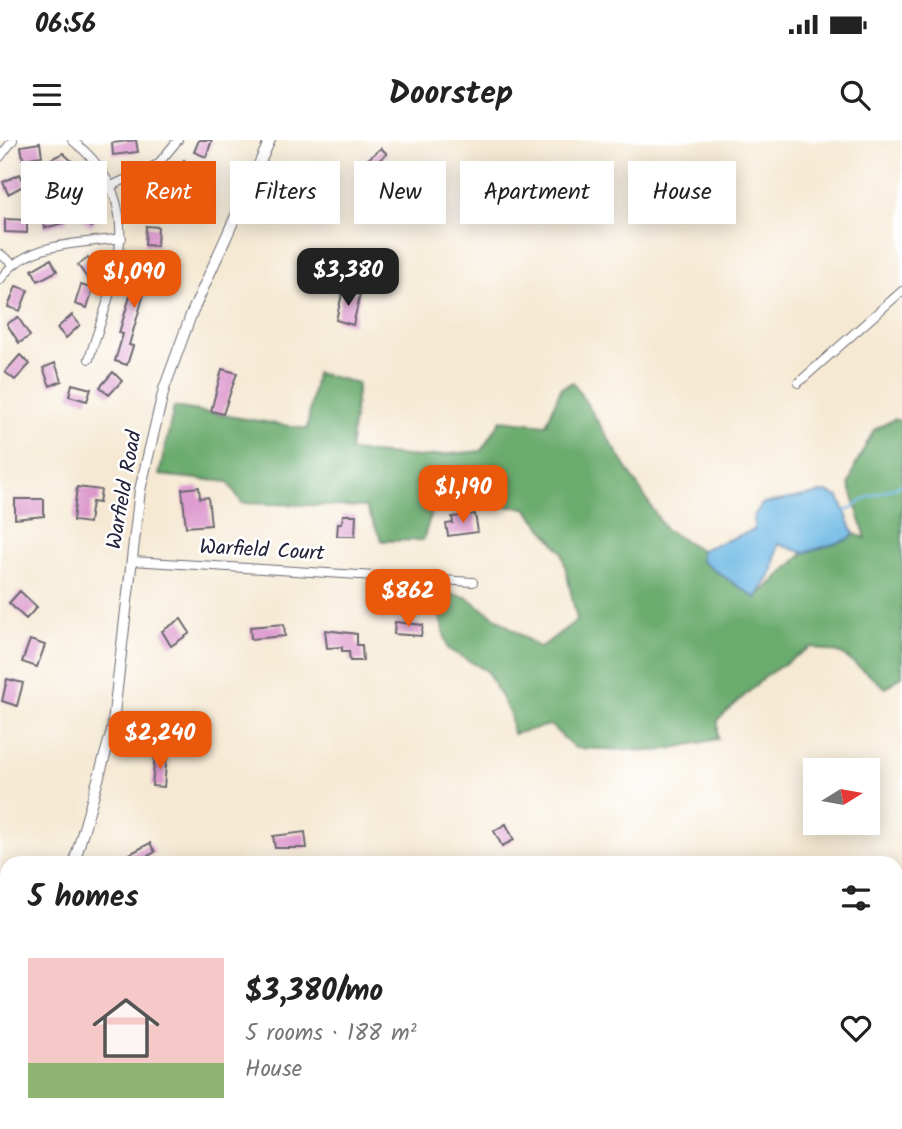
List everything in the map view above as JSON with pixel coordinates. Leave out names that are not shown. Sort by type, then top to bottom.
[{"type":"street","points":[[0,157],[13,140]]},
{"type":"street","points":[[72,140],[94,159],[111,186],[119,205],[122,238],[118,262],[89,359]]},
{"type":"street","points":[[111,186],[158,164],[178,140]]},
{"type":"street","name":"Warfield Road","points":[[76,856],[112,731],[140,490],[164,389],[191,315],[270,140]]},
{"type":"street","points":[[0,280],[13,264],[41,249],[122,238]]},
{"type":"street","points":[[0,254],[13,264]]},
{"type":"street","points":[[797,383],[902,290]]},
{"type":"street","name":"Warfield Court","points":[[132,561],[473,582]]},
{"type":"green space","points":[[316,373],[358,383],[350,451],[419,457],[481,451],[501,420],[546,425],[561,388],[573,382],[665,529],[701,550],[701,561],[756,598],[804,553],[849,539],[854,534],[866,538],[849,484],[874,430],[894,419],[902,422],[902,676],[886,688],[842,654],[811,647],[767,675],[718,720],[718,739],[658,751],[575,748],[550,725],[513,734],[510,714],[487,671],[448,649],[439,614],[403,586],[466,597],[540,648],[577,620],[562,552],[526,508],[435,502],[423,540],[382,541],[366,507],[242,503],[228,482],[159,475],[174,407],[307,429]]},
{"type":"water","points":[[826,492],[839,497],[854,534],[849,539],[804,553],[778,544],[772,573],[756,598],[701,561],[701,550],[754,530],[754,516],[762,504]]},
{"type":"building","points":[[136,140],[138,152],[113,155],[112,143]]},
{"type":"building","points":[[199,140],[212,140],[206,157],[194,152]]},
{"type":"building","points":[[40,143],[42,156],[23,159],[21,146]]},
{"type":"building","points":[[381,148],[387,154],[378,161],[366,161]]},
{"type":"building","points":[[63,153],[72,161],[53,161],[51,159]]},
{"type":"building","points":[[20,174],[21,176],[21,187],[8,194],[3,182]]},
{"type":"building","points":[[5,219],[21,220],[21,224],[27,224],[27,233],[5,232]]},
{"type":"building","points":[[44,224],[60,224],[45,228]]},
{"type":"building","points":[[146,226],[158,227],[157,246],[145,245]]},
{"type":"building","points":[[142,256],[154,260],[129,345],[133,346],[127,365],[115,361],[123,334],[119,333]]},
{"type":"building","points":[[88,258],[99,273],[89,281],[78,265]]},
{"type":"building","points":[[51,259],[57,271],[38,281],[32,270]]},
{"type":"building","points":[[81,285],[93,289],[87,308],[75,304]]},
{"type":"building","points":[[16,286],[28,290],[20,311],[8,307]]},
{"type":"building","points":[[343,290],[360,295],[353,325],[336,320]]},
{"type":"building","points":[[72,315],[80,325],[66,338],[57,328]]},
{"type":"building","points":[[18,317],[30,336],[19,343],[7,324]]},
{"type":"building","points":[[20,355],[30,364],[15,380],[5,372]]},
{"type":"building","points":[[55,363],[62,381],[50,386],[43,368]]},
{"type":"building","points":[[222,369],[237,373],[223,414],[211,411]]},
{"type":"building","points":[[113,372],[122,381],[109,395],[100,387]]},
{"type":"building","points":[[72,384],[91,389],[87,401],[69,396]]},
{"type":"building","points":[[77,487],[101,490],[99,503],[92,502],[89,523],[73,521]]},
{"type":"building","points":[[199,487],[200,498],[208,497],[211,525],[186,527],[182,489]]},
{"type":"building","points":[[15,499],[44,499],[44,516],[15,519]]},
{"type":"building","points":[[475,514],[478,532],[448,536],[446,524],[453,523],[452,517]]},
{"type":"building","points":[[343,515],[356,515],[355,536],[337,536],[338,523],[342,523]]},
{"type":"building","points":[[20,591],[37,607],[26,619],[9,603]]},
{"type":"building","points":[[181,619],[190,633],[171,646],[162,631]]},
{"type":"building","points":[[395,622],[423,625],[421,636],[394,634]]},
{"type":"building","points":[[284,624],[285,636],[251,639],[250,627]]},
{"type":"building","points":[[325,630],[357,634],[357,645],[362,645],[363,661],[350,661],[349,651],[342,651],[342,647],[327,648]]},
{"type":"building","points":[[30,640],[45,645],[37,667],[22,662]]},
{"type":"building","points":[[7,679],[23,683],[17,706],[2,701]]},
{"type":"building","points":[[155,754],[167,755],[164,787],[152,786]]},
{"type":"building","points":[[506,824],[514,840],[502,846],[494,831]]},
{"type":"building","points":[[305,832],[307,848],[275,848],[273,836]]},
{"type":"building","points":[[150,843],[155,852],[148,856],[126,856]]},
{"type":"waterway","points":[[845,512],[868,497],[902,485]]}]
